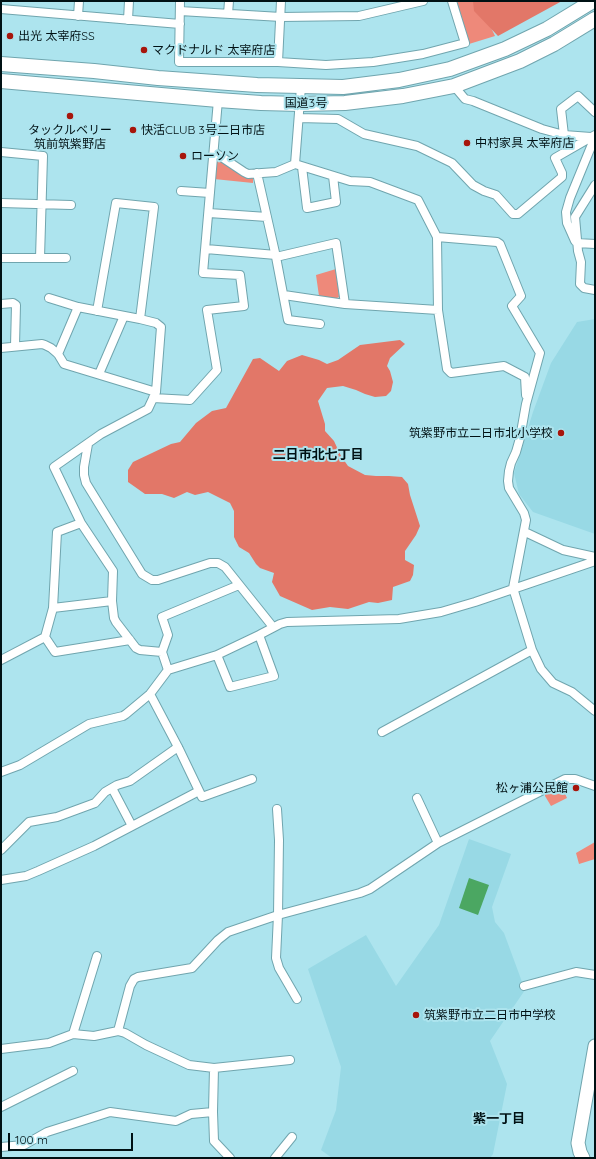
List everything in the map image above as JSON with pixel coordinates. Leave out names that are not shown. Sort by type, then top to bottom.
[{"type":"highway","name":"国道3号","points":[[1,64],[94,71],[189,81],[301,87],[343,87],[399,80],[450,69],[505,49],[547,30],[593,1]]},
{"type":"highway","name":"国道3号","points":[[1,81],[260,103],[300,104],[352,102],[404,96],[454,86],[520,61],[554,44],[595,19]]},
{"type":"main road","points":[[583,1158],[578,1143],[595,1046]]},
{"type":"street","points":[[78,16],[79,1]]},
{"type":"street","points":[[128,20],[129,1]]},
{"type":"street","points":[[180,1],[179,62],[278,62],[326,65],[373,62],[423,54],[465,43],[452,1]]},
{"type":"street","points":[[228,14],[229,1]]},
{"type":"street","points":[[278,62],[281,1]]},
{"type":"street","points":[[180,11],[281,17],[359,16],[423,1]]},
{"type":"street","points":[[1,9],[180,24]]},
{"type":"street","points":[[454,86],[465,99],[542,129],[564,135],[594,137]]},
{"type":"street","points":[[301,87],[299,118],[299,166],[308,208],[336,202],[333,176]]},
{"type":"street","points":[[564,135],[561,109],[578,96],[595,112]]},
{"type":"street","points":[[1,348],[42,344],[51,348],[58,354],[64,364],[99,374],[154,395],[190,400],[217,370],[208,310],[244,306],[240,275],[204,272],[218,100]]},
{"type":"street","points":[[299,118],[338,119],[364,134],[417,146],[452,163],[473,185],[496,195],[513,214],[518,214],[562,177],[562,172],[555,158],[594,137]]},
{"type":"street","points":[[578,247],[567,223],[566,212],[594,137]]},
{"type":"street","points":[[1,152],[43,156],[40,258]]},
{"type":"street","points":[[214,152],[248,174],[276,172],[299,166],[350,181],[370,182],[416,198],[420,202],[437,237],[438,310],[447,369],[451,373],[504,366],[525,377],[526,404]]},
{"type":"street","points":[[257,173],[276,256],[288,320],[320,324]]},
{"type":"street","points":[[595,185],[576,217],[578,247],[581,262],[580,284],[584,288],[595,290]]},
{"type":"street","points":[[181,191],[210,193]]},
{"type":"street","points":[[97,311],[116,203],[154,207],[140,319]]},
{"type":"street","points":[[1,204],[71,204]]},
{"type":"street","points":[[209,213],[267,217]]},
{"type":"street","points":[[437,237],[497,242],[500,244],[521,296],[512,306],[540,353],[526,404],[520,438],[511,463],[508,481],[526,520],[525,532],[513,588],[532,650],[541,669],[553,683],[572,692],[595,711]]},
{"type":"street","points":[[206,249],[276,256],[336,244],[345,304]]},
{"type":"street","points":[[578,247],[595,244]]},
{"type":"street","points":[[1,258],[66,258]]},
{"type":"street","points":[[284,295],[345,304],[438,310]]},
{"type":"street","points":[[49,298],[78,307],[156,323],[161,327],[154,395],[148,409],[101,434],[54,466],[81,523],[113,571],[112,600],[114,618],[136,648],[140,650],[162,652]]},
{"type":"street","points":[[1,304],[13,303],[16,305],[16,346]]},
{"type":"street","points":[[58,354],[78,307]]},
{"type":"street","points":[[99,374],[124,316]]},
{"type":"street","points":[[88,444],[84,467],[86,483],[142,574],[152,580],[158,580],[215,562],[225,567],[274,627]]},
{"type":"street","points":[[1,660],[45,637],[53,608],[57,532],[81,523]]},
{"type":"street","points":[[525,532],[562,550],[595,557]]},
{"type":"street","points":[[1,772],[20,764],[89,724],[123,716],[150,694],[168,670],[216,654],[286,622],[399,619],[440,612],[475,602],[595,561]]},
{"type":"street","points":[[168,670],[162,652],[168,635],[162,617],[240,585]]},
{"type":"street","points":[[53,608],[112,600]]},
{"type":"street","points":[[216,654],[230,687],[274,676],[259,635]]},
{"type":"street","points":[[45,637],[55,652],[130,640]]},
{"type":"street","points":[[382,732],[532,650]]},
{"type":"street","points":[[150,694],[202,797],[252,779]]},
{"type":"street","points":[[1,850],[29,822],[57,817],[95,803],[105,792],[117,785],[130,781],[178,747]]},
{"type":"street","points":[[118,1031],[130,986],[134,979],[142,976],[192,968],[218,940],[228,932],[370,889],[438,843],[565,779],[575,779],[595,786]]},
{"type":"street","points":[[112,788],[132,826]]},
{"type":"street","points":[[1,880],[26,876],[94,846],[199,791]]},
{"type":"street","points":[[416,798],[438,843]]},
{"type":"street","points":[[277,809],[279,840],[276,958],[279,968],[297,999]]},
{"type":"street","points":[[73,1034],[97,956]]},
{"type":"street","points":[[524,986],[576,972],[595,975]]},
{"type":"street","points":[[1,1049],[49,1043],[73,1034],[94,1036],[118,1031],[125,1032],[146,1045],[190,1065],[214,1068],[290,1060]]},
{"type":"street","points":[[214,1068],[214,1141],[230,1158]]},
{"type":"street","points":[[1,1107],[73,1070]]},
{"type":"street","points":[[1,1147],[24,1145],[47,1132],[110,1112],[176,1121],[191,1114],[213,1112]]},
{"type":"street","points":[[275,1158],[292,1136]]},
{"type":"shaded area","points":[[456,1],[478,1],[495,36],[469,44]]},
{"type":"shaded area","points":[[473,1],[562,1],[498,36],[474,11]]},
{"type":"shaded area","points":[[215,160],[222,160],[239,174],[253,178],[253,183],[214,179]]},
{"type":"shaded area","points":[[336,269],[339,297],[335,299],[319,296],[316,275]]},
{"type":"shaded area","name":"筑紫野市立二日市北小学校","points":[[595,319],[595,534],[533,512],[519,494],[514,473],[533,412],[551,363],[577,322]]},
{"type":"shaded area","points":[[400,340],[405,344],[390,358],[387,366],[393,382],[391,391],[386,396],[375,397],[343,386],[327,388],[318,401],[325,424],[325,431],[334,441],[341,456],[348,466],[365,475],[402,477],[408,484],[420,526],[416,535],[405,551],[405,560],[414,565],[413,575],[410,581],[393,587],[392,600],[378,603],[369,602],[348,609],[330,607],[312,610],[280,596],[272,582],[274,573],[260,568],[249,553],[239,547],[234,537],[234,511],[230,503],[208,492],[195,495],[187,492],[174,498],[162,494],[145,494],[128,482],[128,470],[133,462],[171,444],[180,442],[196,423],[212,411],[226,408],[253,359],[260,358],[279,371],[287,361],[302,355],[327,364],[338,360],[360,345]]},
{"type":"shaded area","points":[[557,786],[562,787],[567,798],[551,806],[545,796],[545,792]]},
{"type":"shaded area","name":"筑紫野市立二日市中学校","points":[[469,839],[511,854],[492,907],[495,922],[504,933],[525,990],[490,1041],[507,1084],[493,1154],[490,1158],[332,1158],[321,1150],[336,1110],[341,1067],[308,969],[366,935],[396,986],[439,925]]},
{"type":"shaded area","points":[[595,842],[595,859],[579,864],[576,853]]},
{"type":"shaded area","points":[[469,878],[489,885],[478,915],[459,908]]},
{"type":"place","name":"出光 太宰府SS","points":[[10,36]]},
{"type":"place","name":"マクドナルド 太宰府店","points":[[144,50]]},
{"type":"place","name":"タックルベリー 筑前筑紫野店","points":[[70,116]]},
{"type":"place","name":"快活CLUB 3号二日市店","points":[[133,130]]},
{"type":"place","name":"中村家具 太宰府店","points":[[467,143]]},
{"type":"place","name":"ローソン","points":[[183,156]]},
{"type":"place","name":"筑紫野市立二日市北小学校","points":[[561,433]]},
{"type":"place","name":"松ヶ浦公民館","points":[[576,788]]},
{"type":"place","name":"筑紫野市立二日市中学校","points":[[416,1015]]},
{"type":"district","name":"二日市北七丁目","points":[[318,455]]},
{"type":"district","name":"紫一丁目","points":[[499,1119]]}]
